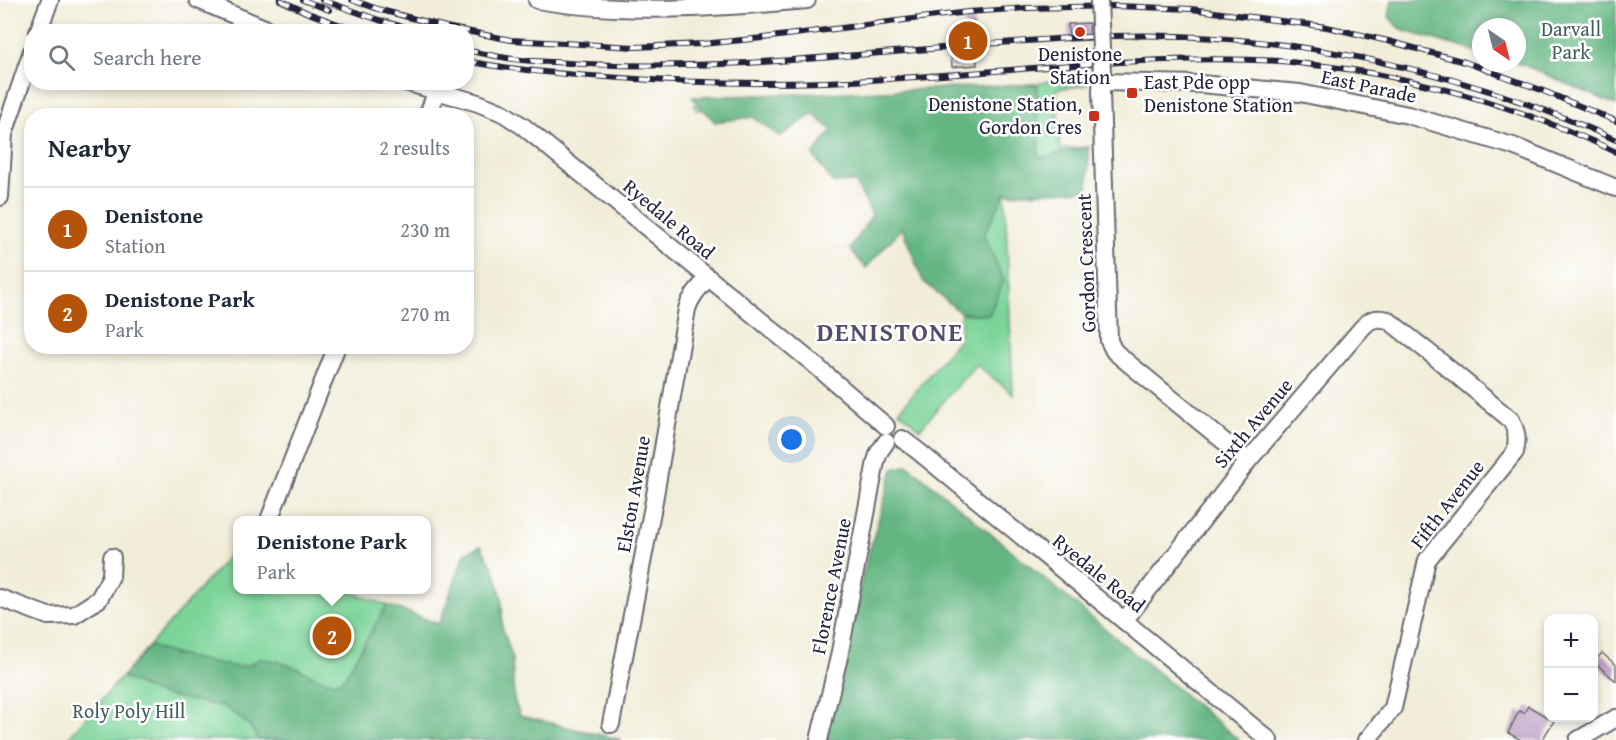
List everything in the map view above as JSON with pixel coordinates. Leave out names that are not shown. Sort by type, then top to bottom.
[{"type":"street","points":[[41,24],[50,0]]},
{"type":"street","points":[[198,0],[255,24]]},
{"type":"street","points":[[537,0],[570,6],[651,9],[740,6],[807,0]]},
{"type":"street","name":"Gordon Crescent","points":[[1099,0],[1109,341],[1114,351],[1122,358],[1248,461]]},
{"type":"street","points":[[0,197],[4,134],[24,75]]},
{"type":"street","name":"East Parade","points":[[1102,77],[1300,93],[1397,112],[1514,146],[1616,188]]},
{"type":"street","name":"Ryedale Road","points":[[433,90],[478,103],[503,114],[524,127],[809,360],[891,436],[918,451],[1269,740]]},
{"type":"street","points":[[430,108],[437,91]]},
{"type":"street","name":"Elston Avenue","points":[[611,724],[654,501],[687,309],[695,291],[708,278]]},
{"type":"street","name":"Sixth Avenue","points":[[1124,621],[1248,461],[1370,320],[1378,318],[1388,320],[1436,358]]},
{"type":"street","points":[[271,516],[334,354]]},
{"type":"street","name":"Fifth Avenue","points":[[1367,740],[1393,708],[1426,560],[1515,452],[1518,440],[1511,420],[1436,358]]},
{"type":"street","name":"Florence Avenue","points":[[819,740],[839,657],[876,461],[879,452],[891,436]]},
{"type":"street","points":[[0,598],[48,616],[74,615],[99,599],[111,576],[112,557]]},
{"type":"street","points":[[1578,740],[1616,718]]},
{"type":"green space","name":"Darvall Park","points":[[1392,0],[1616,0],[1616,105],[1526,66],[1526,18],[1472,18],[1472,50],[1405,31],[1389,17]]},
{"type":"green space","points":[[1085,72],[1087,85],[1057,89],[1060,149],[1089,147],[1088,190],[1005,194],[1013,394],[976,364],[920,429],[899,411],[960,338],[961,313],[955,301],[820,110],[696,110],[694,105],[887,91],[1037,84]]},
{"type":"green space","points":[[1037,84],[1039,158],[1089,147],[1088,190],[1005,193],[984,235],[1004,281],[989,315],[961,313],[923,281],[902,228],[866,268],[850,249],[872,215],[855,182],[833,183],[813,155],[832,130],[813,114],[780,137],[753,117],[715,122],[692,97],[887,91]]},
{"type":"green space","points":[[908,465],[1239,740],[820,740],[839,657],[893,469]]},
{"type":"green space","name":"Roly Poly Hill","points":[[481,546],[495,572],[502,599],[502,627],[512,657],[514,700],[520,716],[622,740],[66,740],[233,551],[233,594],[356,594],[439,624],[465,553]]},
{"type":"green space","points":[[481,546],[495,572],[502,599],[502,627],[512,657],[514,700],[520,716],[622,740],[259,740],[248,724],[225,707],[159,694],[122,677],[150,646],[176,655],[237,667],[249,665],[259,659],[276,661],[335,683],[344,678],[387,605],[439,624],[465,553]]},
{"type":"building","points":[[974,21],[975,32],[965,34],[964,22]]},
{"type":"building","name":"Denistone Station","points":[[1089,23],[1090,40],[1069,41],[1068,24]]},
{"type":"building","points":[[976,51],[977,65],[952,67],[951,53]]},
{"type":"building","points":[[1602,653],[1616,665],[1616,681],[1598,665],[1598,658]]},
{"type":"building","points":[[1528,706],[1544,715],[1544,722],[1553,722],[1542,740],[1521,740],[1508,733],[1519,711],[1524,713]]},
{"type":"railway","points":[[280,0],[338,24]]},
{"type":"railway","points":[[303,0],[329,10]]},
{"type":"railway","points":[[322,0],[393,24]]},
{"type":"railway","points":[[352,0],[435,24]]},
{"type":"railway","points":[[474,33],[511,40],[635,47],[763,38],[968,12],[1116,6],[1191,9],[1327,27],[1388,41],[1465,62],[1616,121]]},
{"type":"railway","points":[[474,52],[524,60],[602,65],[674,65],[777,61],[1050,39],[1178,36],[1243,40],[1307,48],[1435,75],[1557,115],[1616,140]]},
{"type":"railway","points":[[474,62],[571,74],[746,83],[887,79],[1083,64],[1230,59],[1279,61],[1363,72],[1437,88],[1511,109],[1582,136],[1616,152]]},
{"type":"place","name":"Denistone Station","points":[[1080,32]]},
{"type":"place","name":"Denistone","points":[[968,41]]},
{"type":"place","name":"East Pde opp Denistone Station","points":[[1132,93]]},
{"type":"place","name":"Denistone Station, Gordon Cres","points":[[1094,116]]},
{"type":"place","name":"Denistone Park","points":[[332,636]]},
{"type":"district","name":"DENISTONE","points":[[890,332]]}]
